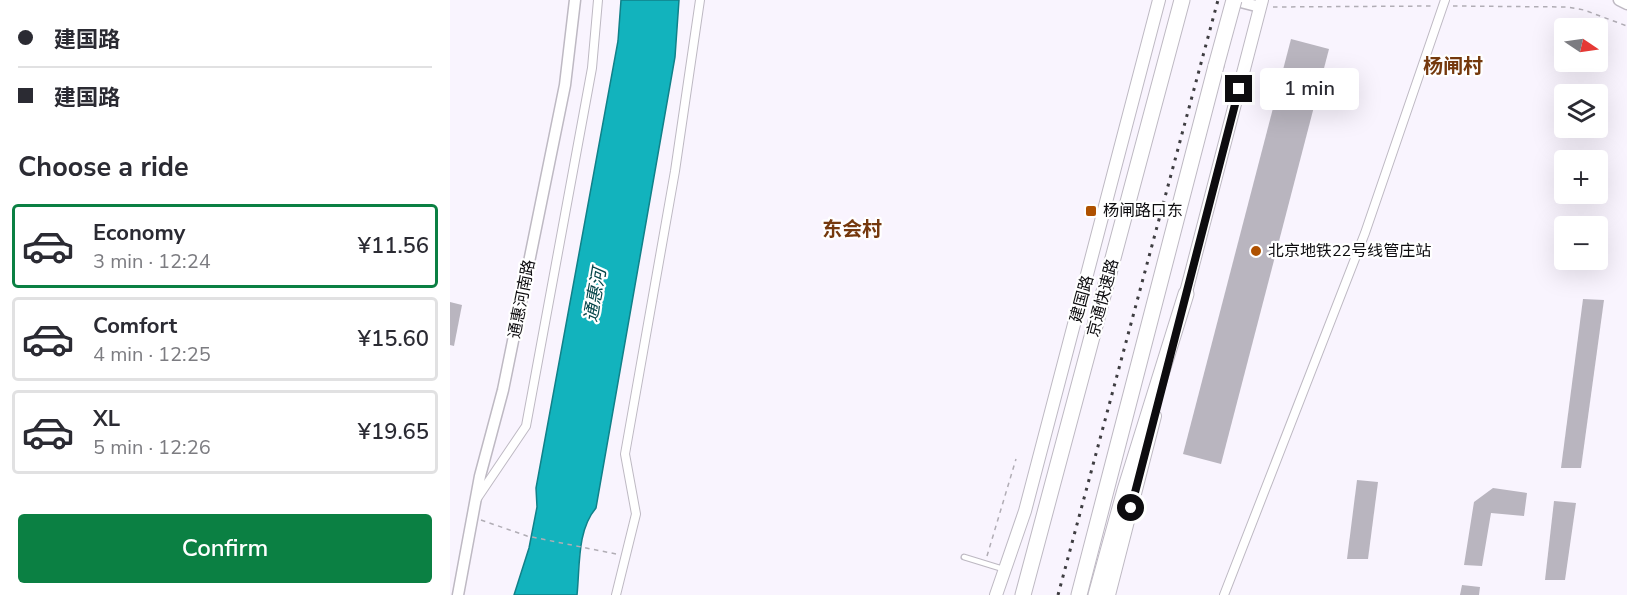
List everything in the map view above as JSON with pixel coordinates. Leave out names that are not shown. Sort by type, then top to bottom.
[{"type":"highway","name":"京通快速路","points":[[1023,595],[1182,0]]},
{"type":"highway","points":[[1079,595],[1234,0]]},
{"type":"highway","points":[[1096,595],[1125,490],[1186,294]]},
{"type":"main road","name":"建国路","points":[[996,595],[1025,511],[1160,0]]},
{"type":"main road","points":[[1109,595],[1261,3]]},
{"type":"street","name":"通惠河南路","points":[[458,595],[475,502],[503,390],[565,85],[575,0]]},
{"type":"street","points":[[475,502],[526,426],[591,68],[598,0]]},
{"type":"street","points":[[616,595],[636,514],[625,454],[675,171],[700,0]]},
{"type":"street","points":[[1234,0],[1261,3]]},
{"type":"street","points":[[1224,595],[1365,233],[1444,0]]},
{"type":"street","points":[[1619,0],[1627,3]]},
{"type":"lane","points":[[964,556],[1006,570]]},
{"type":"path","points":[[988,553],[1016,459]]},
{"type":"path","points":[[472,517],[527,536],[627,556]]},
{"type":"water","name":"通惠河","points":[[621,0],[679,0],[675,57],[596,508],[585,527],[582,538],[577,595],[514,595],[529,548],[537,507],[536,488],[618,41]]},
{"type":"building","name":"北京地铁22号线管庄站","points":[[1291,39],[1329,49],[1221,464],[1183,454]]},
{"type":"building","points":[[1583,299],[1604,300],[1581,468],[1561,468]]},
{"type":"building","points":[[450,302],[462,305],[454,346],[450,345]]},
{"type":"building","points":[[1357,480],[1378,482],[1368,559],[1347,559]]},
{"type":"building","points":[[1493,488],[1527,493],[1524,516],[1491,513],[1482,566],[1464,565],[1474,502]]},
{"type":"building","points":[[1554,501],[1576,503],[1565,580],[1545,580]]},
{"type":"building","points":[[1462,585],[1480,587],[1479,595],[1460,595]]},
{"type":"railway","points":[[1058,595],[1218,0]]},
{"type":"place","name":"杨闸路口东","points":[[1091,211]]},
{"type":"place","name":"北京地铁22号线管庄站","points":[[1256,251]]},
{"type":"district","name":"杨闸村","points":[[1453,66]]},
{"type":"district","name":"东会村","points":[[852,229]]},
{"type":"route","points":[[1131,508],[1239,89]]}]
